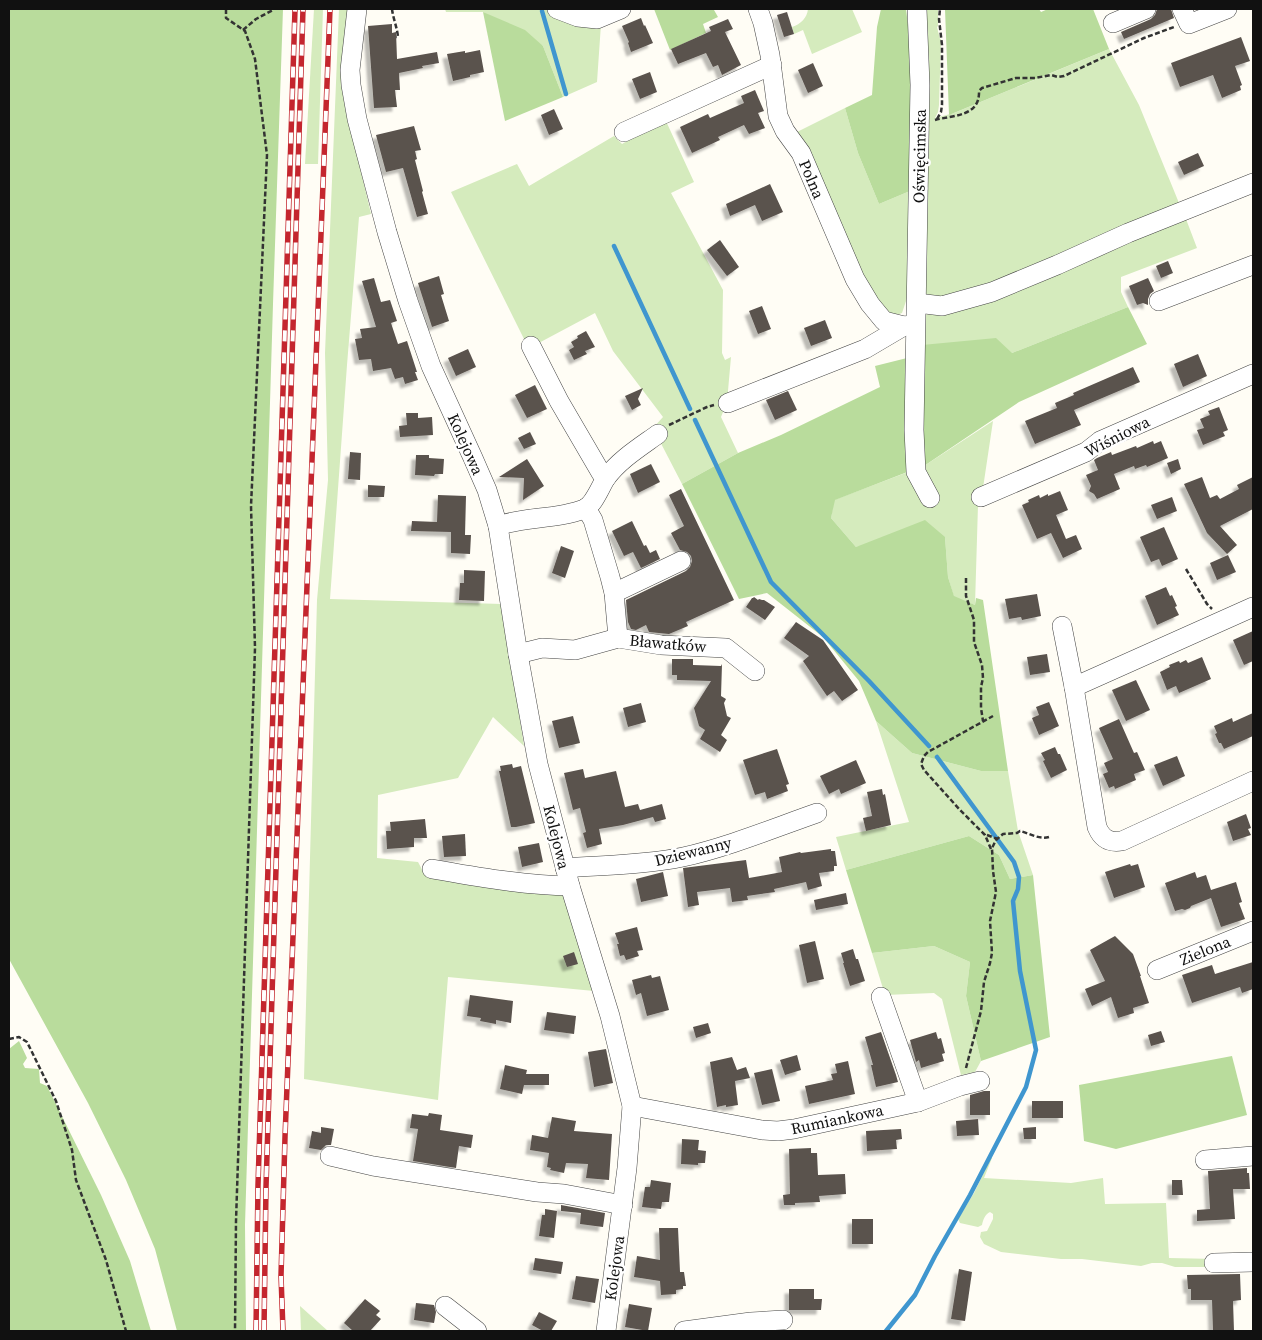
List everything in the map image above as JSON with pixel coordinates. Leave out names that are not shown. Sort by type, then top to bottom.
[{"type":"street","name":"Kolejowa","points":[[357,9],[350,70],[357,119],[386,232],[408,302],[431,366],[487,490],[498,526],[538,764],[567,877],[610,1016],[632,1106],[623,1205],[606,1331]]},
{"type":"street","points":[[557,9],[578,17],[597,19],[621,9]]},
{"type":"street","name":"Oświęcimska","points":[[910,325],[917,303],[928,121],[920,85],[917,9]]},
{"type":"street","points":[[1113,23],[1146,9]]},
{"type":"street","points":[[1182,9],[1190,24],[1227,9]]},
{"type":"street","name":"Polna","points":[[765,11],[778,116],[784,131],[801,153],[855,278],[870,304],[884,321],[910,325]]},
{"type":"street","points":[[624,132],[772,65]]},
{"type":"street","points":[[917,303],[942,306],[992,292],[1128,233],[1253,183]]},
{"type":"street","points":[[1158,301],[1253,265]]},
{"type":"street","points":[[728,403],[865,348],[910,325],[916,472],[930,498]]},
{"type":"street","points":[[531,346],[558,401],[601,473],[606,478]]},
{"type":"street","name":"Wiśniowa","points":[[980,498],[1086,452],[1100,440],[1253,374]]},
{"type":"street","points":[[498,526],[511,521],[548,517],[586,508],[598,493],[606,478],[625,459],[658,434]]},
{"type":"street","name":"Bławatków","points":[[586,508],[593,520],[614,593],[618,638],[661,645],[726,648],[755,671]]},
{"type":"street","points":[[614,593],[681,561]]},
{"type":"street","points":[[1079,685],[1253,608]]},
{"type":"street","points":[[1062,626],[1079,685],[1098,827],[1101,835],[1115,842],[1126,839],[1253,781]]},
{"type":"street","points":[[518,654],[542,648],[575,650],[618,638]]},
{"type":"street","name":"Dziewanny","points":[[567,877],[683,857],[817,814]]},
{"type":"street","name":"Kolejowa","points":[[432,870],[554,886],[567,877]]},
{"type":"street","name":"Zielona","points":[[1157,970],[1253,931]]},
{"type":"street","points":[[881,997],[918,1102]]},
{"type":"street","name":"Rumiankowa","points":[[632,1106],[762,1130],[794,1130],[918,1102],[960,1086],[980,1081]]},
{"type":"street","points":[[330,1156],[383,1167],[537,1192],[564,1194],[623,1205]]},
{"type":"street","points":[[1205,1160],[1253,1156]]},
{"type":"street","points":[[1214,1263],[1253,1262]]},
{"type":"street","points":[[445,1306],[477,1331]]},
{"type":"street","points":[[684,1331],[757,1321],[783,1320]]},
{"type":"path","points":[[226,9],[226,18],[246,31],[256,59],[267,155],[251,506],[255,648],[237,1211],[235,1331]]},
{"type":"path","points":[[392,9],[397,29],[398,37],[396,37]]},
{"type":"path","points":[[928,121],[941,112],[942,105],[940,9]]},
{"type":"path","points":[[243,30],[256,19],[272,10]]},
{"type":"path","points":[[928,121],[963,114],[974,107],[978,101],[979,91],[982,88],[1016,78],[1035,78],[1051,75],[1064,76],[1144,38],[1174,27]]},
{"type":"path","points":[[658,434],[662,429],[707,407],[728,403]]},
{"type":"path","points":[[1186,569],[1207,604],[1213,610]]},
{"type":"path","points":[[966,578],[966,596],[974,620],[974,642],[982,664],[981,701],[984,721]]},
{"type":"path","points":[[960,1086],[980,1011],[984,982],[992,953],[990,921],[996,892],[992,853],[985,835],[960,810],[924,770],[921,764],[928,752],[993,716]]},
{"type":"path","points":[[992,853],[992,848],[1003,834],[1020,831],[1041,838],[1049,837]]},
{"type":"path","points":[[985,835],[998,838]]},
{"type":"path","points":[[9,1039],[19,1038],[27,1042],[56,1101],[72,1150],[76,1180],[106,1260],[126,1331]]},
{"type":"green space","points":[[9,9],[283,9],[245,1225],[246,1331],[177,1331],[155,1249],[126,1180],[88,1103],[9,959]]},
{"type":"green space","points":[[314,9],[323,9],[318,164],[305,164]]},
{"type":"green space","points":[[339,9],[348,9],[341,80],[371,214],[359,217],[330,599],[502,604],[524,746],[493,717],[458,778],[378,795],[377,858],[418,862],[425,875],[566,894],[594,991],[448,977],[438,1100],[304,1079],[317,600],[328,480],[325,353]]},
{"type":"green space","points":[[445,9],[546,9],[571,20],[601,24],[597,82],[563,97],[543,46],[483,12],[446,12]]},
{"type":"green space","points":[[654,9],[718,9],[714,10],[718,17],[703,24],[706,33],[670,50]]},
{"type":"green space","points":[[808,9],[852,9],[862,32],[812,54],[803,30],[794,34],[792,27],[803,20]]},
{"type":"green space","points":[[881,9],[906,9],[914,73],[910,191],[879,204],[858,153],[845,108],[872,95],[877,27]]},
{"type":"green space","points":[[924,9],[938,9],[937,27],[941,39],[939,105],[935,118],[954,113],[1109,49],[1139,105],[1179,203],[972,295],[925,299]]},
{"type":"green space","points":[[945,9],[1039,9],[1041,12],[1048,9],[1093,9],[1109,49],[949,115]]},
{"type":"green space","points":[[483,12],[525,30],[543,46],[563,97],[505,121]]},
{"type":"green space","points":[[845,108],[858,153],[879,204],[910,191],[912,283],[902,313],[894,316],[884,311],[859,275],[795,133]]},
{"type":"green space","points":[[665,119],[694,182],[671,193],[723,290],[722,353],[725,360],[731,357],[727,402],[721,417],[738,453],[682,484],[653,428],[663,417],[613,351],[595,313],[535,345],[525,341],[451,192],[517,164],[529,186],[614,136],[622,144]]},
{"type":"green space","points":[[1186,219],[1197,248],[1121,277],[1121,292],[1128,307],[1012,353],[922,345],[924,315],[960,309]]},
{"type":"green space","points":[[1128,307],[1147,344],[1019,402],[924,466],[921,454],[922,345],[996,338],[1012,353]]},
{"type":"green space","points":[[911,357],[910,471],[835,500],[831,518],[856,547],[925,520],[945,537],[948,577],[954,596],[975,605],[976,598],[983,600],[1008,771],[981,771],[912,753],[876,721],[859,681],[823,637],[767,593],[739,599],[682,484],[738,453],[781,435],[880,387],[875,366]]},
{"type":"green space","points":[[993,421],[983,488],[978,505],[975,605],[954,597],[948,577],[945,537],[856,547],[831,518],[834,500],[924,466]]},
{"type":"green space","points":[[876,721],[912,753],[981,771],[1008,771],[1018,831],[1033,875],[1010,879],[999,855],[969,836],[846,870],[836,837],[909,822]]},
{"type":"green space","points":[[969,836],[999,855],[1010,879],[1033,875],[1050,1037],[981,1061],[966,996],[970,962],[934,946],[872,953],[846,870]]},
{"type":"green space","points":[[934,946],[970,962],[966,996],[981,1061],[975,1072],[961,1075],[942,999],[934,993],[885,995],[872,953]]},
{"type":"green space","points":[[19,1041],[27,1058],[23,1064],[25,1068],[39,1069],[40,1083],[47,1086],[101,1195],[130,1261],[151,1331],[9,1331],[9,1049]]},
{"type":"green space","points":[[1232,1056],[1247,1115],[1116,1149],[1084,1141],[1079,1085]]},
{"type":"green space","points":[[991,1158],[984,1178],[1071,1183],[1103,1178],[1105,1204],[1166,1203],[1169,1258],[1217,1259],[1223,1253],[1228,1253],[1228,1255],[1210,1267],[1175,1267],[1162,1263],[1141,1266],[1001,1252],[984,1244],[980,1237],[981,1232],[987,1231],[993,1219],[993,1214],[990,1212],[987,1214],[982,1225],[978,1227],[960,1223],[958,1219],[974,1193]]},
{"type":"green space","points":[[300,1306],[328,1331],[301,1331]]},
{"type":"building","points":[[1157,9],[1171,9],[1174,18],[1124,39],[1121,32],[1151,19]]},
{"type":"building","points":[[787,12],[794,34],[784,37],[777,15]]},
{"type":"building","points":[[641,18],[653,43],[631,52],[622,26]]},
{"type":"building","points":[[728,19],[733,29],[725,32],[741,65],[722,75],[718,65],[713,67],[706,53],[678,64],[671,49],[711,31],[709,27]]},
{"type":"building","points":[[392,24],[392,33],[396,32],[397,59],[437,52],[439,63],[399,73],[400,90],[395,90],[397,107],[374,108],[368,26]]},
{"type":"building","points":[[1241,37],[1250,61],[1235,66],[1242,85],[1240,86],[1241,90],[1222,98],[1213,75],[1180,87],[1171,63]]},
{"type":"building","points":[[480,50],[484,72],[453,81],[447,54]]},
{"type":"building","points":[[813,63],[823,86],[808,93],[798,70]]},
{"type":"building","points":[[650,72],[657,92],[640,99],[632,79]]},
{"type":"building","points":[[755,90],[764,111],[758,113],[765,128],[749,134],[744,125],[718,137],[720,140],[692,153],[680,127],[708,114],[710,118],[744,103],[741,96]]},
{"type":"building","points":[[554,109],[563,129],[549,135],[541,115]]},
{"type":"building","points":[[414,126],[421,150],[415,151],[417,159],[415,160],[428,214],[417,217],[403,168],[386,172],[376,135]]},
{"type":"building","points":[[1198,153],[1204,166],[1184,175],[1178,162]]},
{"type":"building","points":[[770,184],[783,212],[762,221],[755,205],[730,216],[726,204]]},
{"type":"building","points":[[720,240],[739,267],[727,276],[707,250]]},
{"type":"building","points":[[1168,261],[1173,273],[1161,278],[1156,266]]},
{"type":"building","points":[[439,276],[444,294],[441,295],[449,321],[432,327],[418,283]]},
{"type":"building","points":[[374,278],[381,302],[390,300],[397,321],[391,323],[398,344],[407,341],[418,380],[405,384],[403,377],[395,379],[391,368],[373,371],[371,359],[359,360],[355,339],[362,338],[360,329],[376,327],[362,281]]},
{"type":"building","points":[[1148,278],[1154,291],[1150,294],[1148,305],[1143,303],[1137,305],[1129,286]]},
{"type":"building","points":[[762,306],[771,329],[758,334],[749,311]]},
{"type":"building","points":[[825,320],[832,338],[811,346],[804,328]]},
{"type":"building","points":[[586,331],[595,347],[585,351],[587,354],[574,360],[569,350],[574,347],[571,342]]},
{"type":"building","points":[[468,349],[476,367],[456,376],[448,358]]},
{"type":"building","points":[[1198,354],[1207,376],[1183,387],[1174,364]]},
{"type":"building","points":[[1133,367],[1140,382],[1074,410],[1081,425],[1035,444],[1025,421],[1057,408],[1055,403],[1074,395],[1073,393]]},
{"type":"building","points":[[535,385],[547,409],[527,418],[515,395]]},
{"type":"building","points":[[643,388],[638,399],[641,405],[632,410],[625,396]]},
{"type":"building","points":[[788,391],[797,410],[775,420],[766,400]]},
{"type":"building","points":[[1219,407],[1228,430],[1223,432],[1225,436],[1203,445],[1197,430],[1204,428],[1200,419],[1210,415],[1208,411]]},
{"type":"building","points":[[406,413],[418,413],[418,418],[432,417],[433,435],[400,437],[399,426],[407,425]]},
{"type":"building","points":[[530,432],[536,444],[524,449],[518,438]]},
{"type":"building","points":[[1153,441],[1154,444],[1161,441],[1168,458],[1147,467],[1146,465],[1135,469],[1134,466],[1114,474],[1120,489],[1097,499],[1089,491],[1091,486],[1086,475],[1098,470],[1094,460],[1111,452],[1112,455]]},
{"type":"building","points":[[350,452],[361,453],[360,480],[348,479]]},
{"type":"building","points":[[416,455],[429,455],[429,458],[444,459],[443,474],[435,474],[434,476],[415,475]]},
{"type":"building","points":[[527,459],[544,486],[523,500],[524,478],[499,477]]},
{"type":"building","points":[[1178,459],[1181,469],[1171,474],[1167,463]]},
{"type":"building","points":[[651,464],[660,482],[638,493],[630,474]]},
{"type":"building","points":[[1202,477],[1210,498],[1217,495],[1220,499],[1239,489],[1237,485],[1253,477],[1253,509],[1220,526],[1237,545],[1227,554],[1207,533],[1184,484]]},
{"type":"building","points":[[368,485],[385,486],[384,497],[368,497]]},
{"type":"building","points":[[681,489],[734,600],[686,622],[688,626],[669,634],[649,632],[646,625],[636,630],[631,629],[628,622],[626,600],[686,571],[690,567],[691,556],[687,552],[680,550],[671,533],[684,526],[669,495]]},
{"type":"building","points":[[1060,491],[1068,510],[1056,515],[1066,539],[1076,535],[1082,549],[1063,558],[1051,533],[1037,539],[1022,505],[1039,495],[1040,498]]},
{"type":"building","points":[[438,495],[466,496],[465,535],[471,535],[470,554],[451,553],[451,532],[411,531],[412,521],[437,522]]},
{"type":"building","points":[[1172,497],[1177,511],[1157,519],[1151,505]]},
{"type":"building","points":[[632,521],[644,546],[646,545],[650,553],[656,550],[660,559],[641,568],[633,552],[624,556],[612,531]]},
{"type":"building","points":[[1164,527],[1178,559],[1162,566],[1159,559],[1151,562],[1140,537]]},
{"type":"building","points":[[561,546],[574,551],[565,578],[552,573]]},
{"type":"building","points":[[1228,555],[1236,572],[1217,580],[1210,563]]},
{"type":"building","points":[[464,570],[485,571],[484,601],[459,600],[460,583],[464,583]]},
{"type":"building","points":[[1166,587],[1170,596],[1172,595],[1179,615],[1157,625],[1145,596]]},
{"type":"building","points":[[1037,594],[1041,616],[1022,620],[1021,617],[1009,619],[1005,599]]},
{"type":"building","points":[[754,597],[758,600],[764,600],[775,607],[765,620],[746,607]]},
{"type":"building","points":[[796,622],[823,640],[858,690],[842,701],[834,691],[827,696],[803,661],[809,656],[784,638]]},
{"type":"building","points":[[1253,631],[1253,661],[1244,665],[1233,640]]},
{"type":"building","points":[[1047,654],[1050,672],[1030,675],[1027,657]]},
{"type":"building","points":[[1202,657],[1211,679],[1179,693],[1176,686],[1167,690],[1160,672],[1170,667],[1169,665],[1179,661],[1180,663],[1186,660],[1188,663]]},
{"type":"building","points":[[672,659],[693,659],[693,665],[721,666],[722,664],[721,696],[726,699],[724,703],[727,716],[731,718],[721,735],[727,740],[720,752],[700,739],[705,730],[699,726],[694,708],[711,681],[677,680],[677,675],[672,675]]},
{"type":"building","points":[[1136,680],[1150,710],[1126,721],[1112,690]]},
{"type":"building","points":[[1049,702],[1059,726],[1039,735],[1032,718],[1039,715],[1036,707]]},
{"type":"building","points":[[641,703],[646,722],[628,727],[623,708]]},
{"type":"building","points":[[1253,713],[1253,736],[1224,749],[1215,734],[1217,733],[1214,726],[1232,718],[1233,722]]},
{"type":"building","points":[[573,716],[580,743],[559,748],[552,721]]},
{"type":"building","points":[[1119,719],[1134,753],[1137,752],[1145,770],[1134,774],[1136,780],[1115,789],[1114,786],[1109,788],[1103,774],[1108,772],[1104,763],[1113,759],[1099,728]]},
{"type":"building","points":[[1055,747],[1067,770],[1051,778],[1041,753]]},
{"type":"building","points":[[777,749],[789,784],[786,785],[788,791],[767,799],[765,792],[755,795],[743,760]]},
{"type":"building","points":[[1177,756],[1185,776],[1163,786],[1154,765]]},
{"type":"building","points":[[856,760],[866,783],[841,794],[839,789],[829,794],[820,776]]},
{"type":"building","points":[[512,764],[513,768],[521,766],[535,823],[511,827],[499,771],[501,771],[500,766]]},
{"type":"building","points":[[583,769],[585,778],[616,771],[625,807],[638,804],[640,810],[662,804],[666,819],[655,822],[653,817],[599,829],[602,844],[587,848],[583,833],[586,832],[580,808],[573,810],[564,773]]},
{"type":"building","points":[[882,789],[883,795],[885,794],[891,825],[866,831],[863,818],[872,816],[867,792]]},
{"type":"building","points":[[1246,814],[1251,828],[1248,829],[1251,835],[1233,841],[1227,822]]},
{"type":"building","points":[[425,819],[427,838],[414,838],[414,847],[387,849],[386,831],[391,831],[390,822]]},
{"type":"building","points":[[465,834],[466,856],[444,857],[442,836]]},
{"type":"building","points":[[539,843],[543,862],[522,867],[518,847]]},
{"type":"building","points":[[831,849],[831,851],[835,851],[837,866],[834,866],[834,871],[819,873],[822,886],[808,890],[806,882],[774,889],[775,892],[747,896],[748,900],[732,902],[730,888],[697,892],[699,905],[688,907],[683,868],[746,860],[749,878],[782,872],[779,857],[800,852]]},
{"type":"building","points":[[1130,864],[1131,866],[1138,864],[1145,887],[1114,898],[1105,872]]},
{"type":"building","points":[[663,872],[668,896],[641,902],[636,879]]},
{"type":"building","points":[[1195,872],[1197,878],[1206,875],[1211,890],[1236,882],[1242,902],[1239,903],[1245,919],[1221,927],[1211,898],[1185,910],[1175,911],[1165,883]]},
{"type":"building","points":[[846,893],[848,904],[816,910],[814,900]]},
{"type":"building","points":[[637,927],[643,950],[637,951],[639,956],[626,960],[624,955],[620,956],[617,944],[619,944],[615,933]]},
{"type":"building","points":[[1115,936],[1133,954],[1149,1003],[1133,1008],[1134,1013],[1118,1018],[1111,997],[1092,1006],[1085,989],[1105,981],[1090,950]]},
{"type":"building","points":[[815,941],[824,979],[807,983],[799,945]]},
{"type":"building","points":[[853,949],[865,981],[850,986],[841,953]]},
{"type":"building","points":[[574,952],[578,964],[567,967],[563,956]]},
{"type":"building","points":[[1253,962],[1253,989],[1242,993],[1240,987],[1192,1003],[1182,975],[1212,965],[1215,974]]},
{"type":"building","points":[[651,975],[652,978],[660,976],[669,1010],[647,1016],[641,993],[636,995],[632,980]]},
{"type":"building","points":[[470,995],[513,1001],[511,1023],[496,1020],[496,1024],[480,1021],[481,1018],[467,1016]]},
{"type":"building","points":[[547,1012],[576,1016],[574,1034],[544,1030]]},
{"type":"building","points":[[708,1023],[711,1033],[696,1038],[693,1027]]},
{"type":"building","points":[[1161,1031],[1165,1042],[1151,1046],[1148,1035]]},
{"type":"building","points":[[881,1032],[898,1082],[876,1087],[871,1065],[873,1065],[865,1037]]},
{"type":"building","points":[[936,1032],[938,1039],[941,1038],[945,1053],[942,1054],[944,1061],[921,1068],[919,1060],[916,1062],[910,1040]]},
{"type":"building","points":[[606,1049],[613,1083],[594,1087],[588,1052]]},
{"type":"building","points":[[797,1055],[801,1070],[785,1075],[780,1060]]},
{"type":"building","points":[[732,1057],[737,1070],[746,1067],[750,1078],[735,1081],[738,1105],[717,1107],[710,1062]]},
{"type":"building","points":[[848,1061],[855,1094],[809,1104],[805,1086],[833,1080],[831,1074],[837,1073],[835,1064]]},
{"type":"building","points":[[505,1065],[527,1070],[526,1074],[549,1074],[549,1085],[524,1085],[522,1094],[500,1089]]},
{"type":"building","points":[[772,1069],[780,1101],[762,1105],[754,1073]]},
{"type":"building","points":[[990,1091],[990,1115],[970,1115],[970,1095]]},
{"type":"building","points":[[1032,1101],[1063,1101],[1063,1118],[1032,1118]]},
{"type":"building","points":[[429,1113],[442,1115],[440,1130],[473,1135],[471,1148],[459,1146],[456,1168],[413,1161],[418,1129],[410,1128],[412,1114],[428,1116]]},
{"type":"building","points":[[552,1117],[576,1121],[574,1131],[612,1134],[609,1180],[586,1178],[588,1164],[566,1163],[564,1173],[550,1170],[551,1168],[547,1167],[549,1153],[530,1150],[532,1135],[548,1138]]},
{"type":"building","points":[[978,1119],[979,1135],[957,1136],[956,1121]]},
{"type":"building","points":[[321,1127],[334,1129],[331,1145],[326,1145],[321,1150],[309,1148],[312,1131],[321,1133]]},
{"type":"building","points":[[1036,1127],[1036,1139],[1024,1139],[1023,1128]]},
{"type":"building","points":[[901,1129],[902,1139],[896,1140],[897,1149],[867,1151],[866,1131]]},
{"type":"building","points":[[682,1139],[699,1140],[698,1150],[706,1151],[705,1163],[698,1163],[698,1165],[681,1164]]},
{"type":"building","points":[[811,1148],[811,1153],[817,1153],[818,1175],[845,1174],[846,1194],[819,1196],[820,1202],[784,1205],[783,1195],[790,1194],[789,1149]]},
{"type":"building","points":[[1247,1168],[1250,1189],[1233,1189],[1235,1219],[1197,1221],[1197,1210],[1210,1209],[1208,1171]]},
{"type":"building","points":[[651,1180],[671,1183],[669,1202],[662,1202],[661,1209],[642,1207],[645,1187],[650,1187]]},
{"type":"building","points":[[1172,1180],[1182,1180],[1183,1195],[1172,1195]]},
{"type":"building","points":[[561,1205],[605,1213],[603,1227],[580,1224],[581,1213],[561,1211]]},
{"type":"building","points":[[545,1209],[557,1211],[554,1238],[539,1236],[542,1215],[545,1215]]},
{"type":"building","points":[[852,1219],[873,1219],[873,1244],[852,1244]]},
{"type":"building","points":[[659,1228],[678,1228],[680,1272],[684,1272],[686,1286],[683,1286],[683,1289],[676,1290],[676,1294],[661,1295],[660,1281],[634,1277],[637,1256],[660,1260]]},
{"type":"building","points":[[535,1258],[563,1262],[561,1274],[533,1270]]},
{"type":"building","points":[[959,1269],[972,1272],[965,1321],[951,1319]]},
{"type":"building","points":[[1240,1274],[1241,1300],[1233,1301],[1234,1331],[1213,1331],[1212,1300],[1191,1300],[1191,1289],[1188,1289],[1187,1275]]},
{"type":"building","points":[[576,1276],[599,1279],[595,1303],[572,1299]]},
{"type":"building","points":[[789,1289],[814,1289],[814,1299],[822,1299],[821,1310],[789,1310]]},
{"type":"building","points":[[365,1299],[380,1311],[376,1315],[381,1319],[370,1331],[353,1331],[344,1323]]},
{"type":"building","points":[[416,1303],[434,1305],[436,1312],[434,1323],[414,1320]]},
{"type":"building","points":[[629,1304],[652,1308],[648,1331],[625,1327]]},
{"type":"building","points":[[539,1312],[557,1321],[551,1331],[543,1331],[532,1325]]},
{"type":"waterway","points":[[542,11],[566,94]]},
{"type":"waterway","points":[[614,246],[690,409]]},
{"type":"waterway","points":[[695,420],[771,582],[869,681],[929,746]]},
{"type":"waterway","points":[[886,1331],[915,1295],[970,1195],[1026,1087],[1036,1050],[1020,971],[1013,901],[1018,889],[1019,877],[1014,862],[937,757]]},
{"type":"railway","points":[[256,1331],[258,1185],[295,9]]},
{"type":"railway","points":[[264,1331],[266,1187],[303,9]]},
{"type":"railway","points":[[283,1331],[281,1276],[285,1137],[330,9]]}]
